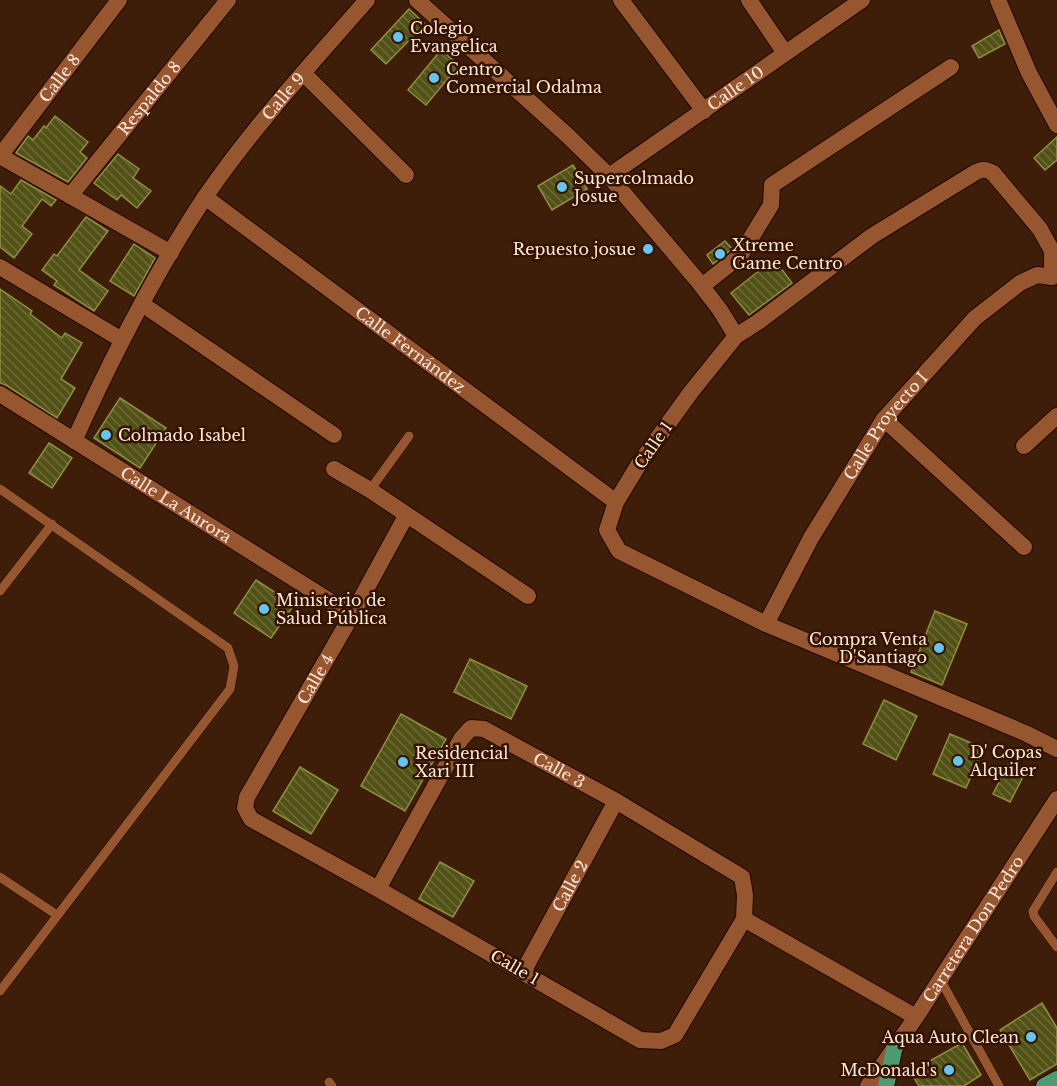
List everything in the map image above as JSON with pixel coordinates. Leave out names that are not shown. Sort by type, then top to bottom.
[{"type":"main road","points":[[886,1086],[894,1046]]},
{"type":"main road","points":[[1044,1086],[1057,1079]]},
{"type":"street","name":"Calle 8","points":[[0,156],[119,0]]},
{"type":"street","name":"Respaldo 8","points":[[70,196],[228,0]]},
{"type":"street","name":"Calle 9","points":[[171,253],[205,197],[243,145],[367,0]]},
{"type":"street","points":[[417,0],[609,176],[702,286],[736,336]]},
{"type":"street","points":[[621,0],[704,111]]},
{"type":"street","points":[[749,0],[785,53]]},
{"type":"street","name":"Calle 10","points":[[609,176],[862,0]]},
{"type":"street","points":[[998,0],[1029,74],[1057,125]]},
{"type":"street","points":[[702,286],[740,256],[771,205],[772,185],[951,67]]},
{"type":"street","points":[[303,73],[406,175]]},
{"type":"street","points":[[0,156],[171,253],[122,340],[74,441]]},
{"type":"street","name":"Calle 1","points":[[1055,280],[1052,251],[1040,229],[993,173],[982,169],[872,236],[736,336],[691,392],[639,464],[616,502],[607,530],[620,550],[766,624],[1057,749]]},
{"type":"street","name":"Calle Fernández","points":[[205,197],[616,502]]},
{"type":"street","points":[[0,267],[122,340]]},
{"type":"street","name":"Calle Proyecto I","points":[[766,624],[811,538],[884,418],[975,318],[1020,282],[1036,275],[1055,280]]},
{"type":"street","points":[[142,304],[334,435]]},
{"type":"street","name":"Calle La Aurora","points":[[0,394],[352,615]]},
{"type":"street","points":[[1024,446],[1057,416]]},
{"type":"street","points":[[884,418],[1024,547]]},
{"type":"street","points":[[334,469],[370,490],[528,596]]},
{"type":"street","name":"Calle 4","points":[[245,808],[247,797],[406,516]]},
{"type":"street","name":"Calle 3","points":[[378,890],[460,739],[471,728],[484,729],[616,801],[742,877],[745,895],[744,919]]},
{"type":"street","name":"Carretera Don Pedro","points":[[868,1086],[916,1017],[1057,799]]},
{"type":"street","name":"Calle 2","points":[[524,972],[616,801]]},
{"type":"street","name":"Calle 1","points":[[245,808],[251,819],[524,972],[640,1040],[661,1041],[675,1035],[744,919]]},
{"type":"street","points":[[744,919],[916,1017]]},
{"type":"lane","points":[[370,490],[409,436]]},
{"type":"lane","points":[[0,489],[228,648],[234,666],[230,689],[0,991]]},
{"type":"lane","points":[[0,591],[52,524]]},
{"type":"lane","points":[[1057,872],[1033,911],[1034,916],[1057,947]]},
{"type":"lane","points":[[0,877],[57,915]]},
{"type":"lane","points":[[940,979],[999,1086]]},
{"type":"building","name":"Colegio Evangelica","points":[[409,9],[425,24],[386,64],[371,50]]},
{"type":"building","points":[[999,30],[1005,44],[979,58],[972,46]]},
{"type":"building","name":"Centro Comercial Odalma","points":[[441,50],[459,65],[426,105],[408,90]]},
{"type":"building","points":[[55,116],[88,142],[80,152],[87,158],[68,182],[16,153],[28,136],[33,140]]},
{"type":"building","points":[[1057,137],[1057,160],[1045,170],[1034,158]]},
{"type":"building","points":[[118,154],[139,169],[133,178],[151,191],[137,208],[121,195],[117,200],[94,183]]},
{"type":"building","name":"Supercolmado Josue","points":[[573,165],[587,189],[552,210],[538,186]]},
{"type":"building","points":[[21,180],[56,200],[51,206],[42,199],[22,226],[32,234],[14,258],[0,247],[0,186],[11,194]]},
{"type":"building","points":[[86,217],[108,231],[79,270],[108,291],[94,311],[54,285],[57,281],[42,270],[54,254],[57,256]]},
{"type":"building","name":"Xtreme Game Centro","points":[[725,241],[732,249],[713,264],[707,255]]},
{"type":"building","points":[[134,244],[155,258],[134,296],[110,281]]},
{"type":"building","points":[[774,259],[792,283],[749,315],[731,293]]},
{"type":"building","points":[[0,289],[32,311],[30,314],[62,338],[65,333],[82,343],[61,379],[75,388],[57,418],[0,383]]},
{"type":"building","points":[[120,398],[166,428],[140,468],[94,438]]},
{"type":"building","points":[[49,443],[72,458],[52,488],[29,473]]},
{"type":"building","name":"Ministerio de Salud Pública","points":[[256,580],[294,605],[271,638],[234,613]]},
{"type":"building","name":"Compra Venta D'Santiago","points":[[935,611],[967,624],[942,685],[911,672]]},
{"type":"building","points":[[470,659],[527,686],[511,719],[454,692]]},
{"type":"building","points":[[884,700],[917,716],[896,760],[863,744]]},
{"type":"building","name":"Residencial Xari III","points":[[401,714],[446,739],[405,811],[361,786]]},
{"type":"building","name":"D' Copas Alquiler","points":[[950,734],[983,748],[966,788],[933,774]]},
{"type":"building","points":[[1008,765],[1025,773],[1010,802],[993,794]]},
{"type":"building","points":[[300,767],[338,790],[311,834],[273,811]]},
{"type":"building","points":[[440,862],[474,881],[453,917],[419,899]]},
{"type":"building","name":"Aqua Auto Clean","points":[[1042,1003],[1057,1028],[1057,1064],[1030,1080],[1000,1030]]},
{"type":"building","name":"McDonald's","points":[[962,1043],[981,1075],[964,1086],[919,1086],[914,1078],[924,1064]]},
{"type":"place","name":"Colegio Evangelica","points":[[398,37]]},
{"type":"place","name":"Centro Comercial Odalma","points":[[434,78]]},
{"type":"place","name":"Supercolmado Josue","points":[[562,187]]},
{"type":"place","name":"Repuesto josue","points":[[648,249]]},
{"type":"place","name":"Xtreme Game Centro","points":[[720,254]]},
{"type":"place","name":"Colmado Isabel","points":[[106,435]]},
{"type":"place","name":"Ministerio de Salud Pública","points":[[264,609]]},
{"type":"place","name":"Compra Venta D'Santiago","points":[[939,648]]},
{"type":"place","name":"D' Copas Alquiler","points":[[958,761]]},
{"type":"place","name":"Residencial Xari III","points":[[403,762]]},
{"type":"place","name":"Aqua Auto Clean","points":[[1031,1037]]},
{"type":"place","name":"McDonald's","points":[[949,1070]]}]
